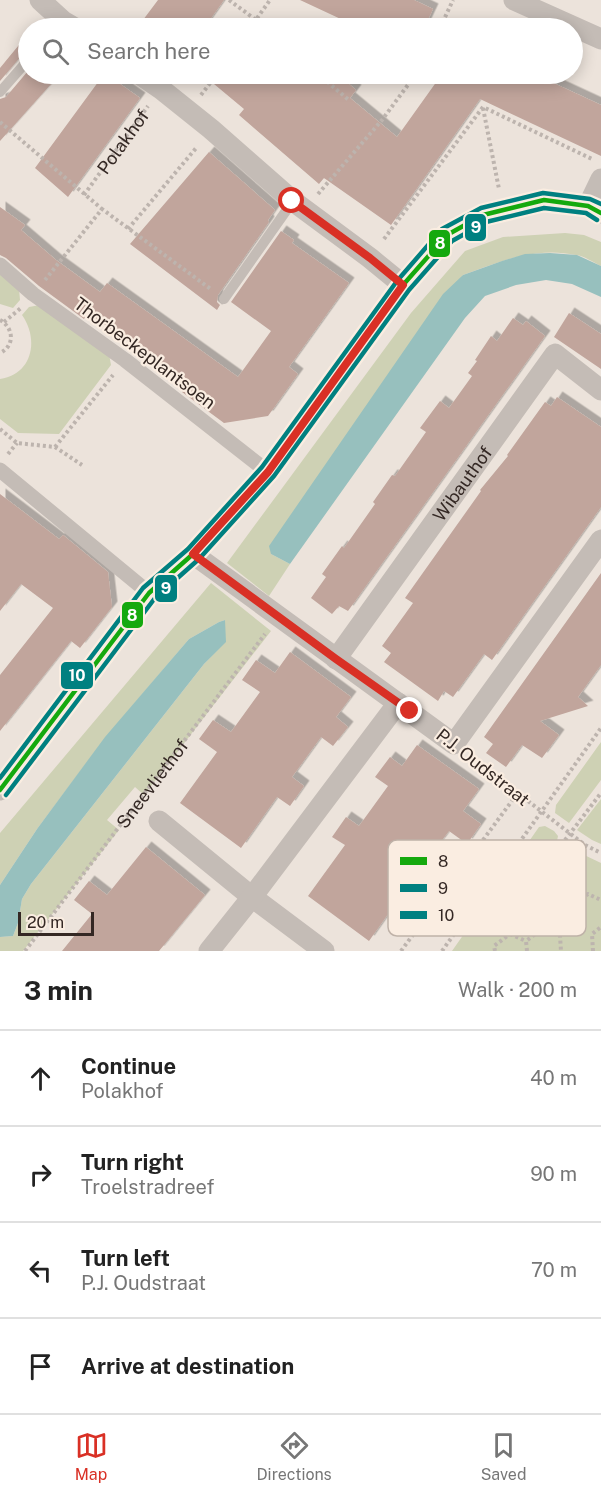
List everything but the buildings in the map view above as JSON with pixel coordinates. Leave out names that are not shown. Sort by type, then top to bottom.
[{"type":"street","points":[[40,0],[57,18]]},
{"type":"street","points":[[514,0],[554,18]]},
{"type":"street","points":[[583,31],[601,39]]},
{"type":"street","points":[[155,84],[211,129],[299,206],[403,285]]},
{"type":"street","points":[[3,777],[149,593],[193,554],[268,472],[403,285],[447,235],[483,215],[544,200],[594,210],[598,170]]},
{"type":"street","name":"Thorbeckeplantsoen","points":[[0,265],[33,294],[125,360],[268,472]]},
{"type":"street","name":"Wibauthof","points":[[336,659],[555,354],[601,390]]},
{"type":"street","points":[[0,470],[149,593]]},
{"type":"street","points":[[454,744],[601,540]]},
{"type":"street","name":"P.J. Oudstraat","points":[[193,554],[454,744]]},
{"type":"street","points":[[209,951],[398,703]]},
{"type":"street","name":"Sneevliethof","points":[[159,821],[252,897],[324,951]]},
{"type":"lane","points":[[0,92],[18,71]]},
{"type":"lane","points":[[224,299],[299,206]]},
{"type":"path","points":[[230,0],[254,18]]},
{"type":"path","points":[[258,18],[270,0]]},
{"type":"path","points":[[445,18],[453,0]]},
{"type":"path","points":[[329,84],[350,102]]},
{"type":"path","points":[[299,206],[382,120],[409,84]]},
{"type":"path","name":"Polakhof","points":[[84,195],[161,88]]},
{"type":"path","points":[[483,107],[598,170]]},
{"type":"path","points":[[483,107],[503,210]]},
{"type":"path","points":[[370,258],[483,107]]},
{"type":"path","points":[[0,122],[102,210],[224,299]]},
{"type":"path","points":[[128,229],[211,129]]},
{"type":"path","points":[[0,353],[10,344],[11,338],[11,332],[2,321],[18,312],[102,210]]},
{"type":"path","points":[[55,447],[125,360]]},
{"type":"path","points":[[0,429],[17,443],[55,447],[82,465]]},
{"type":"path","name":"Sneevliethof","points":[[25,951],[278,617]]},
{"type":"path","points":[[521,840],[601,728]]},
{"type":"path","name":"P.J. Oudstraat","points":[[454,744],[578,840]]},
{"type":"path","points":[[564,840],[601,793]]},
{"type":"path","points":[[483,840],[517,794]]},
{"type":"path","name":"P.J. Oudstraat","points":[[586,846],[601,853]]},
{"type":"path","points":[[586,895],[588,894],[601,900]]},
{"type":"path","points":[[593,951],[592,934],[601,927]]},
{"type":"path","points":[[401,951],[412,936]]},
{"type":"path","points":[[442,951],[454,936]]},
{"type":"path","points":[[495,951],[494,946],[507,936]]},
{"type":"path","points":[[515,936],[526,941]]},
{"type":"path","points":[[526,941],[533,936]]},
{"type":"path","points":[[560,936],[561,951]]},
{"type":"path","points":[[526,941],[527,951]]},
{"type":"green space","points":[[565,233],[584,235],[601,242],[601,266],[579,256],[547,252],[518,257],[463,275],[271,554],[290,564],[269,596],[227,563],[411,313],[465,251],[503,237]]},
{"type":"green space","points":[[0,272],[19,289],[20,300],[13,308],[0,304]]},
{"type":"green space","points":[[40,305],[109,354],[111,365],[59,434],[18,433],[0,419],[0,379],[20,370],[30,354],[30,334],[22,315],[29,307]]},
{"type":"green space","points":[[211,583],[271,631],[144,795],[135,787],[107,820],[119,830],[23,951],[0,951],[0,937],[13,936],[22,899],[31,884],[204,664],[225,642],[225,620],[189,639],[106,737],[37,829],[0,885],[0,833]]},
{"type":"green space","points":[[601,742],[601,780],[569,823],[555,813],[556,805]]},
{"type":"green space","points":[[601,799],[601,844],[577,830]]},
{"type":"green space","points":[[545,826],[554,831],[558,836],[557,840],[530,840],[539,827]]},
{"type":"green space","points":[[586,856],[601,863],[601,951],[452,951],[463,936],[586,936]]},
{"type":"water","points":[[525,254],[577,255],[601,266],[601,297],[572,284],[546,280],[516,285],[485,296],[465,318],[290,564],[271,554],[269,546],[443,294],[463,275]]},
{"type":"water","points":[[225,620],[226,642],[204,664],[31,884],[22,899],[13,936],[0,937],[0,885],[37,829],[105,737],[189,639]]},
{"type":"transit line","name":"10","points":[[0,778],[143,588],[188,549],[262,467],[397,281],[442,229],[481,208],[543,193],[590,199],[601,204]]},
{"type":"transit line","name":"8","points":[[0,790],[149,593],[193,554],[268,472],[403,285],[447,235],[483,215],[544,200],[588,206],[601,213]]},
{"type":"transit line","name":"9","points":[[6,795],[155,598],[199,559],[274,476],[409,290],[452,241],[486,222],[544,208],[586,213],[597,220]]},
{"type":"route","points":[[292,201],[403,285],[268,472],[193,554],[410,711]]}]
